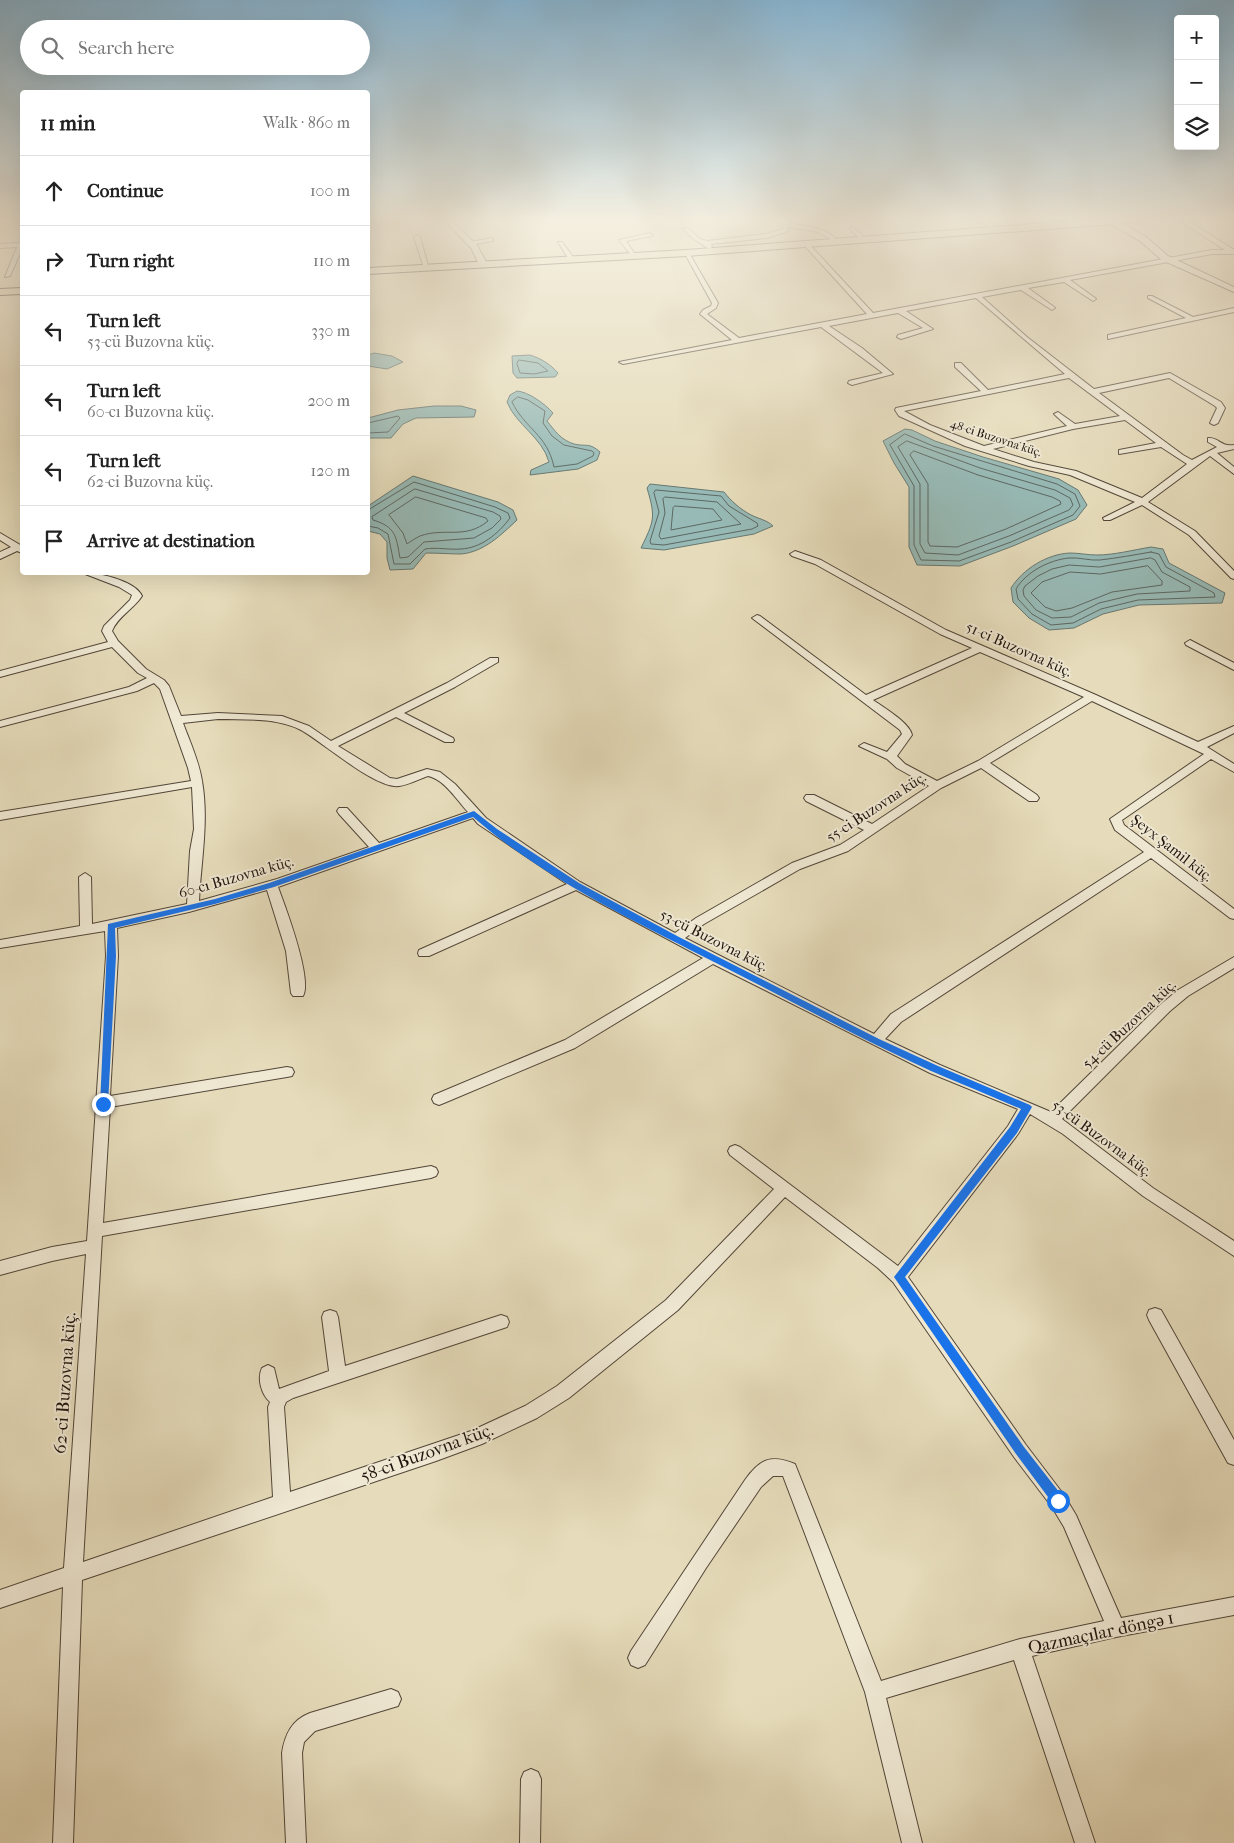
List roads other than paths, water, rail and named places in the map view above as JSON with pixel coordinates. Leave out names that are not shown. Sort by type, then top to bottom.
[{"type":"street","points":[[714,305],[714,307],[705,310],[704,314],[738,341]]},
{"type":"street","points":[[862,305],[871,315]]},
{"type":"street","points":[[623,362],[925,305]]},
{"type":"street","points":[[986,305],[1006,324],[1071,375],[1162,444],[1192,463]]},
{"type":"street","points":[[1048,305],[1052,308]]},
{"type":"street","points":[[1165,305],[1192,319]]},
{"type":"street","points":[[899,310],[929,329],[901,337]]},
{"type":"street","points":[[1111,337],[1234,310]]},
{"type":"street","points":[[823,325],[889,374],[852,383]]},
{"type":"street","points":[[958,365],[985,391]]},
{"type":"street","name":"48-ci Buzovna küç.","points":[[1071,375],[899,410],[902,414],[935,431],[983,449],[1032,464],[1073,473],[1143,502],[1192,533],[1234,576]]},
{"type":"street","points":[[1094,392],[1170,375],[1218,404],[1220,408],[1214,423]]},
{"type":"street","points":[[1058,414],[1073,427]]},
{"type":"street","points":[[983,449],[1073,427],[1127,417]]},
{"type":"street","points":[[1211,440],[1224,448]]},
{"type":"street","points":[[1122,452],[1162,444]]},
{"type":"street","points":[[1107,518],[1143,502],[1192,463],[1211,452],[1234,446]]},
{"type":"street","points":[[1211,452],[1234,471]]},
{"type":"street","points":[[0,536],[20,548]]},
{"type":"street","points":[[0,556],[20,548]]},
{"type":"street","name":"51-ci Buzovna küç.","points":[[795,554],[818,562],[916,618],[979,649],[1092,697],[1197,747],[1234,768]]},
{"type":"street","points":[[92,575],[136,593],[137,596],[134,602],[115,618],[108,628],[109,636],[142,671],[165,688],[187,747],[197,783],[200,829],[196,851],[193,907]]},
{"type":"street","points":[[757,618],[907,732],[907,735],[893,751],[891,757]]},
{"type":"street","points":[[0,674],[114,643]]},
{"type":"street","points":[[1190,643],[1234,667]]},
{"type":"street","points":[[865,699],[979,649]]},
{"type":"street","points":[[330,746],[494,660]]},
{"type":"street","points":[[0,724],[132,689],[154,679]]},
{"type":"street","name":"55-ci Buzovna küç.","points":[[676,939],[700,921],[796,866],[837,852],[936,786],[982,762],[1092,697]]},
{"type":"street","points":[[396,713],[449,740]]},
{"type":"street","name":"53-cü Buzovna küç.","points":[[177,720],[218,716],[282,719],[305,728],[379,778],[392,782],[404,782],[427,772],[436,774],[451,786],[474,814],[494,831],[576,885],[676,939],[876,1041],[935,1069],[1053,1119],[1148,1192],[1234,1249]]},
{"type":"street","points":[[1197,747],[1234,729]]},
{"type":"street","points":[[864,746],[891,757],[900,766],[936,786]]},
{"type":"street","name":"Şeyx Şamil küç.","points":[[1211,754],[1116,819],[1119,827],[1234,915]]},
{"type":"street","points":[[982,762],[1033,798]]},
{"type":"street","points":[[0,816],[197,783]]},
{"type":"street","points":[[810,798],[872,829]]},
{"type":"street","points":[[343,811],[377,848]]},
{"type":"street","name":"60-cı Buzovna küç.","points":[[0,944],[111,926],[193,907],[272,885],[474,814]]},
{"type":"street","points":[[876,1041],[885,1028],[896,1018],[1152,852]]},
{"type":"street","points":[[85,877],[86,930]]},
{"type":"street","points":[[272,885],[294,951],[297,966],[298,994]]},
{"type":"street","points":[[424,954],[576,885]]},
{"type":"street","name":"62-ci Buzovna küç.","points":[[63,1843],[74,1574],[112,956],[111,926]]},
{"type":"street","points":[[439,1099],[570,1044],[713,958]]},
{"type":"street","name":"54-cü Buzovna küç.","points":[[1053,1119],[1165,1008],[1183,994],[1234,962]]},
{"type":"street","points":[[103,1104],[287,1072]]},
{"type":"street","points":[[899,1277],[1013,1130],[1027,1107]]},
{"type":"street","points":[[735,1151],[884,1263],[899,1277],[1020,1451],[1058,1501],[1073,1528],[1116,1628]]},
{"type":"street","points":[[0,1267],[94,1238],[432,1172]]},
{"type":"street","name":"58-ci Buzovna küç.","points":[[0,1599],[436,1453],[484,1435],[531,1412],[563,1392],[672,1305],[784,1188]]},
{"type":"street","points":[[1155,1315],[1234,1457]]},
{"type":"street","points":[[330,1317],[338,1376]]},
{"type":"street","points":[[282,1503],[276,1407],[280,1398],[288,1392],[501,1322]]},
{"type":"street","points":[[268,1372],[270,1391],[274,1396],[280,1398]]},
{"type":"street","points":[[638,1658],[727,1521],[759,1477],[774,1467],[782,1467],[789,1470],[875,1692],[912,1843]]},
{"type":"street","name":"Qazmaçılar döngə 1","points":[[1085,1843],[1020,1649],[1116,1628],[1234,1606]]},
{"type":"street","points":[[875,1692],[1020,1649]]},
{"type":"street","points":[[296,1843],[292,1753],[294,1740],[301,1728],[310,1723],[390,1699]]},
{"type":"street","points":[[530,1843],[531,1779]]},
{"type":"water","points":[[374,353],[392,356],[403,362],[387,369],[370,366],[370,354]]},
{"type":"water","points":[[530,355],[552,367],[558,373],[555,377],[517,378],[513,373],[512,356]]},
{"type":"water","points":[[517,391],[532,396],[553,413],[547,421],[562,438],[574,444],[590,446],[600,452],[597,460],[578,469],[530,475],[531,470],[549,462],[541,445],[516,418],[507,402],[510,395]]},
{"type":"water","points":[[434,406],[461,406],[476,410],[474,417],[416,418],[403,424],[391,438],[370,438],[370,417],[398,410]]},
{"type":"water","points":[[905,429],[983,457],[1059,479],[1078,490],[1087,505],[1076,519],[960,566],[917,565],[909,547],[909,487],[883,441]]},
{"type":"water","points":[[413,476],[498,502],[513,510],[517,520],[492,542],[477,550],[461,554],[426,553],[413,569],[390,570],[387,558],[387,542],[380,534],[370,532],[370,505]]},
{"type":"water","points":[[650,484],[724,492],[743,510],[773,526],[754,534],[664,550],[641,548],[652,519],[652,506],[647,488]]},
{"type":"water","points":[[1151,547],[1163,549],[1169,563],[1225,593],[1222,603],[1139,605],[1103,614],[1074,628],[1049,630],[1029,618],[1013,602],[1011,588],[1016,581],[1036,564],[1053,556],[1070,553],[1103,555]]}]
